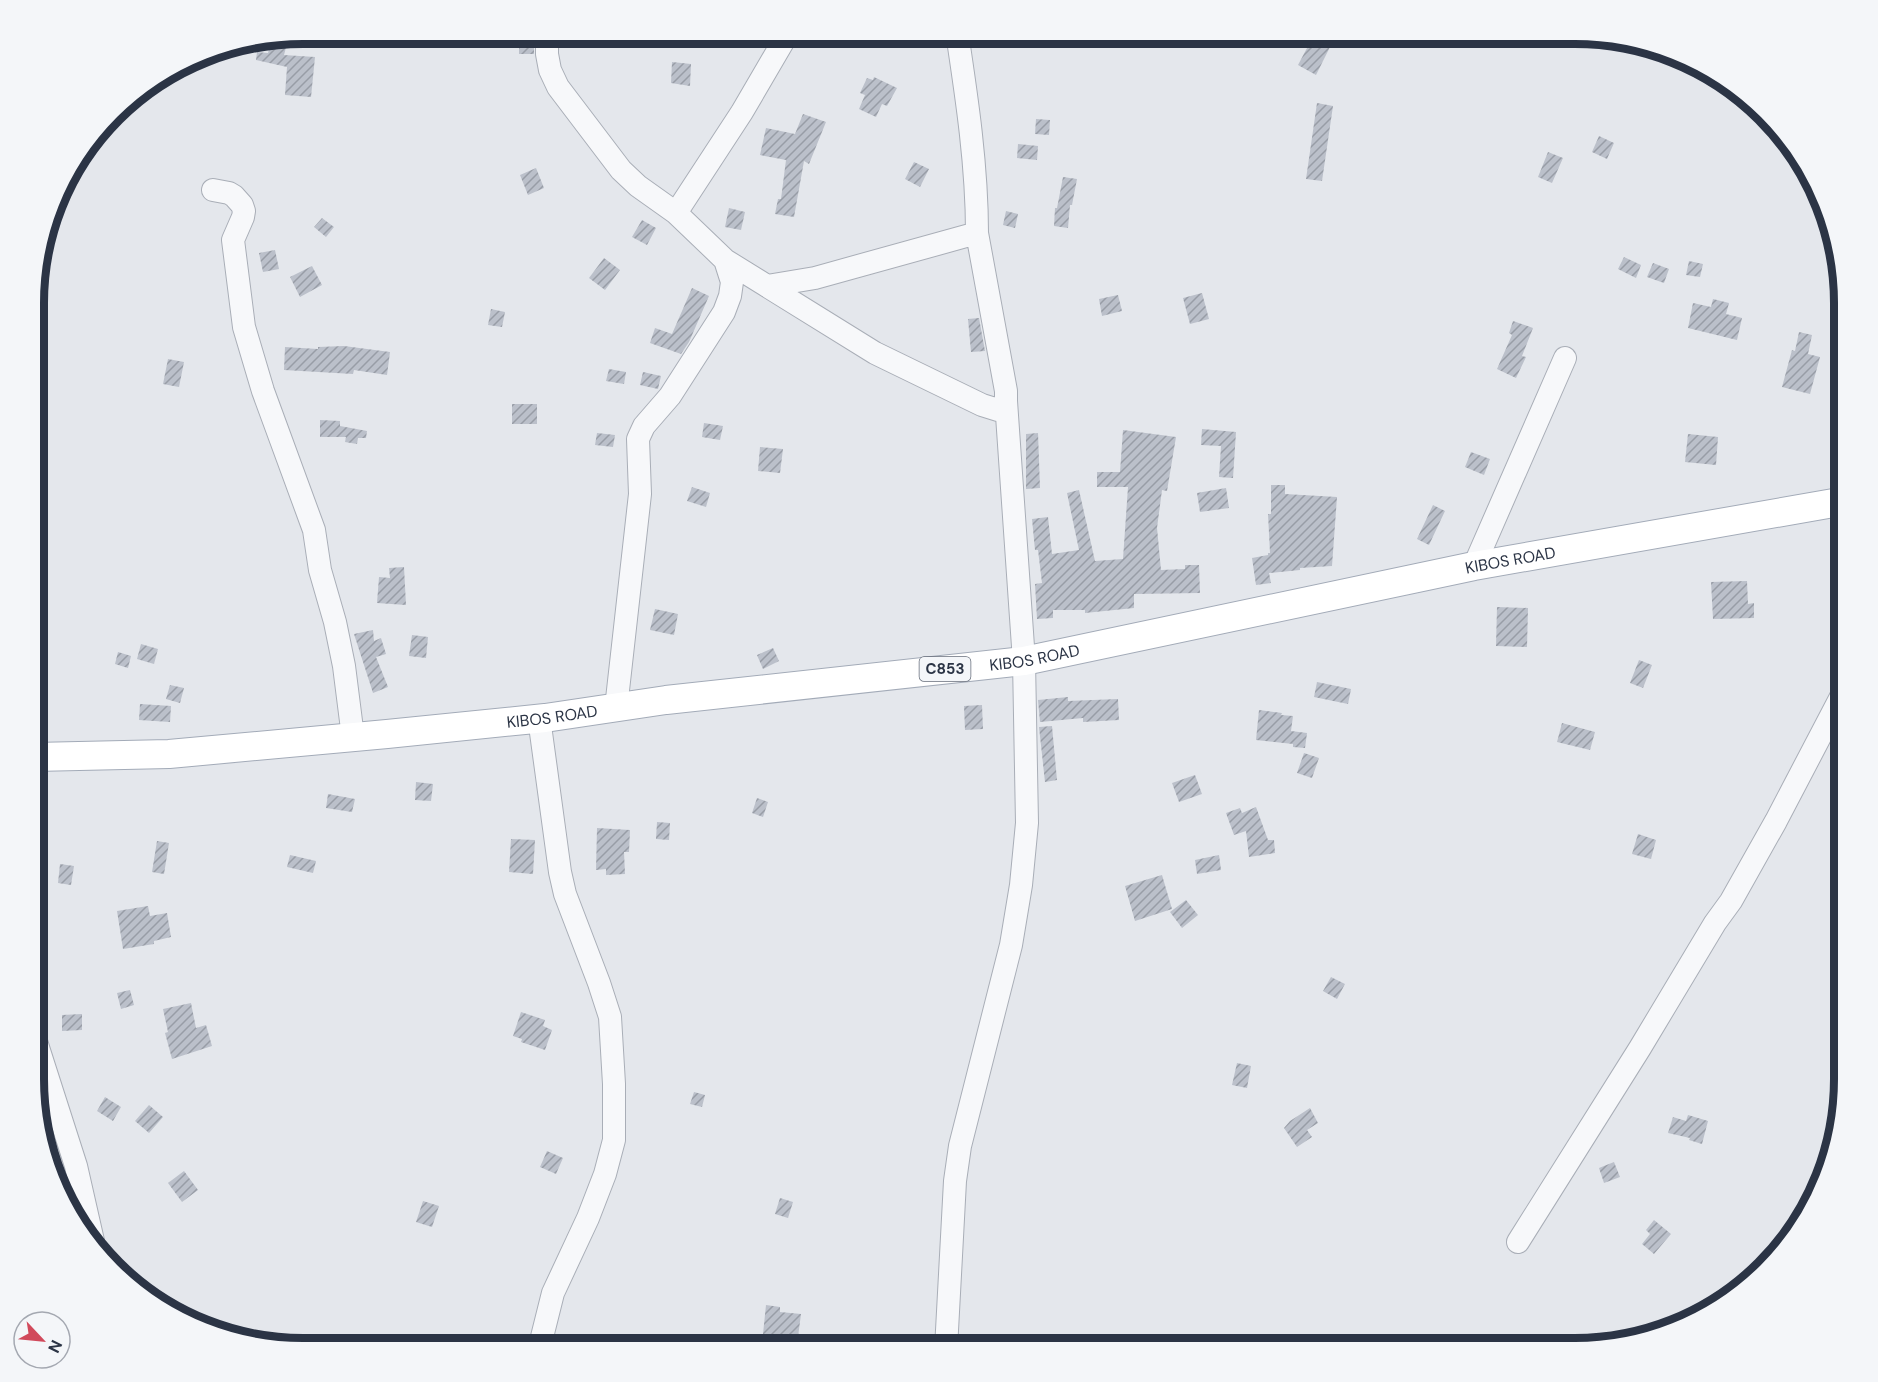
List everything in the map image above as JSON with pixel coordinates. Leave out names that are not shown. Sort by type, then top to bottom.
[{"type":"main road","name":"KIBOS ROAD","points":[[44,757],[169,754],[353,737],[539,718],[1024,661],[1474,566],[1834,503]]},
{"type":"street","points":[[547,44],[550,70],[564,94],[621,170],[638,186],[676,213],[725,260],[875,353],[982,405],[998,410],[1006,401]]},
{"type":"street","points":[[676,213],[742,112],[782,44]]},
{"type":"street","points":[[947,1339],[955,1181],[960,1146],[1011,945],[1021,885],[1027,823],[1024,661],[1009,412],[977,233],[968,109],[959,44]]},
{"type":"street","points":[[213,189],[234,196],[244,211],[233,240],[244,327],[263,391],[314,530],[320,570],[335,622],[344,666],[353,737]]},
{"type":"street","points":[[767,286],[815,278],[977,233]]},
{"type":"street","points":[[616,708],[640,494],[638,439],[644,426],[670,396],[724,312],[732,282],[725,260]]},
{"type":"street","points":[[1474,566],[1564,358]]},
{"type":"street","points":[[1518,1242],[1640,1048],[1715,923],[1731,901],[1834,710]]},
{"type":"street","points":[[539,718],[565,894],[610,1017],[615,1113],[614,1140],[605,1174],[588,1218],[553,1293],[541,1339]]},
{"type":"street","points":[[44,1067],[76,1166],[90,1227]]},
{"type":"street","points":[[46,1116],[55,1103]]},
{"type":"building","points":[[287,44],[284,55],[315,57],[311,97],[285,95],[287,67],[256,60],[257,52],[268,53],[270,46]]},
{"type":"building","points":[[519,44],[534,44],[534,54],[519,54]]},
{"type":"building","points":[[1309,44],[1332,44],[1316,75],[1298,65]]},
{"type":"building","points":[[672,62],[691,64],[690,86],[671,83]]},
{"type":"building","points":[[874,77],[897,88],[887,106],[882,104],[876,117],[859,109],[865,95],[860,93],[867,78],[873,80]]},
{"type":"building","points":[[1317,103],[1333,106],[1322,181],[1306,179]]},
{"type":"building","points":[[803,114],[826,122],[809,164],[804,161],[794,217],[775,214],[778,199],[781,199],[786,160],[760,155],[766,128],[795,134]]},
{"type":"building","points":[[1036,119],[1050,120],[1049,135],[1035,134]]},
{"type":"building","points":[[1599,136],[1614,143],[1607,159],[1592,152]]},
{"type":"building","points":[[1018,144],[1038,146],[1037,160],[1017,158]]},
{"type":"building","points":[[1548,152],[1563,158],[1552,183],[1538,177]]},
{"type":"building","points":[[914,162],[929,169],[920,187],[905,179]]},
{"type":"building","points":[[536,168],[544,188],[528,195],[520,175]]},
{"type":"building","points":[[1063,177],[1077,179],[1072,205],[1070,205],[1068,228],[1054,226],[1055,208],[1057,208]]},
{"type":"building","points":[[729,208],[745,212],[741,230],[725,227]]},
{"type":"building","points":[[1006,211],[1018,214],[1015,228],[1003,225]]},
{"type":"building","points":[[322,218],[334,227],[326,237],[314,227]]},
{"type":"building","points":[[642,220],[656,228],[647,245],[632,237]]},
{"type":"building","points":[[275,250],[279,269],[263,272],[259,253]]},
{"type":"building","points":[[1624,257],[1641,265],[1636,278],[1618,269]]},
{"type":"building","points":[[604,258],[620,270],[605,290],[589,278]]},
{"type":"building","points":[[1689,261],[1703,264],[1700,277],[1686,275]]},
{"type":"building","points":[[1653,263],[1669,269],[1664,283],[1647,277]]},
{"type":"building","points":[[312,266],[322,285],[300,297],[290,277]]},
{"type":"building","points":[[692,288],[709,296],[689,342],[681,354],[650,343],[655,328],[672,334]]},
{"type":"building","points":[[1202,293],[1209,319],[1190,324],[1183,298]]},
{"type":"building","points":[[1118,295],[1122,311],[1102,316],[1099,299]]},
{"type":"building","points":[[1713,299],[1729,303],[1726,314],[1742,318],[1737,340],[1688,328],[1693,303],[1711,307]]},
{"type":"building","points":[[491,309],[505,312],[502,327],[488,325]]},
{"type":"building","points":[[979,318],[985,351],[971,352],[968,319]]},
{"type":"building","points":[[1513,321],[1533,328],[1522,356],[1526,357],[1516,378],[1497,369],[1512,335],[1509,333]]},
{"type":"building","points":[[1799,332],[1812,335],[1808,354],[1820,357],[1810,394],[1782,387]]},
{"type":"building","points":[[344,346],[390,352],[387,375],[354,370],[353,374],[284,370],[285,347],[318,349],[318,347]]},
{"type":"building","points":[[168,359],[184,362],[179,387],[163,384]]},
{"type":"building","points":[[609,369],[626,372],[624,384],[606,381]]},
{"type":"building","points":[[643,372],[661,376],[658,389],[640,385]]},
{"type":"building","points":[[512,404],[537,404],[537,424],[512,424]]},
{"type":"building","points":[[320,420],[340,421],[340,426],[367,431],[366,438],[358,438],[357,444],[345,442],[346,437],[320,437]]},
{"type":"building","points":[[704,423],[723,426],[720,440],[702,437]]},
{"type":"building","points":[[1202,429],[1236,432],[1233,478],[1219,477],[1221,446],[1201,445]]},
{"type":"building","points":[[1123,430],[1176,437],[1167,491],[1162,490],[1157,528],[1161,570],[1185,569],[1185,565],[1199,565],[1200,593],[1134,594],[1134,608],[1085,613],[1085,610],[1053,610],[1053,618],[1037,619],[1035,584],[1042,583],[1038,550],[1035,550],[1032,519],[1048,517],[1052,554],[1079,550],[1067,493],[1079,490],[1095,561],[1123,559],[1128,487],[1097,487],[1097,472],[1120,472]]},
{"type":"building","points":[[597,433],[615,435],[613,447],[595,445]]},
{"type":"building","points":[[1038,433],[1040,488],[1026,489],[1026,434]]},
{"type":"building","points":[[1688,434],[1718,437],[1716,465],[1685,462]]},
{"type":"building","points":[[760,447],[783,449],[780,473],[758,471]]},
{"type":"building","points":[[1471,452],[1490,459],[1484,475],[1465,467]]},
{"type":"building","points":[[1271,485],[1285,485],[1285,494],[1337,497],[1332,566],[1269,573],[1271,583],[1256,585],[1252,558],[1270,553],[1268,514],[1271,514]]},
{"type":"building","points":[[692,487],[710,493],[706,507],[687,501]]},
{"type":"building","points":[[1226,488],[1229,508],[1200,512],[1197,493]]},
{"type":"building","points":[[1433,505],[1445,511],[1429,545],[1417,539]]},
{"type":"building","points":[[404,567],[406,605],[377,603],[379,577],[390,578],[389,568]]},
{"type":"building","points":[[1747,581],[1748,604],[1754,603],[1754,618],[1713,619],[1711,582]]},
{"type":"building","points":[[1497,607],[1528,608],[1527,647],[1496,646]]},
{"type":"building","points":[[655,609],[678,614],[674,635],[650,630]]},
{"type":"building","points":[[373,630],[374,641],[381,638],[386,654],[376,657],[388,687],[373,693],[354,634]]},
{"type":"building","points":[[412,635],[428,637],[426,658],[409,656]]},
{"type":"building","points":[[141,644],[158,649],[154,664],[137,659]]},
{"type":"building","points":[[773,648],[779,661],[763,669],[757,655]]},
{"type":"building","points":[[118,652],[131,656],[128,668],[115,664]]},
{"type":"building","points":[[1639,660],[1652,665],[1643,688],[1630,683]]},
{"type":"building","points":[[1317,682],[1351,689],[1348,704],[1314,697]]},
{"type":"building","points":[[170,685],[184,688],[180,703],[166,699]]},
{"type":"building","points":[[1068,697],[1068,701],[1118,699],[1119,720],[1083,722],[1083,718],[1040,722],[1038,700]]},
{"type":"building","points":[[140,704],[171,706],[170,722],[139,720]]},
{"type":"building","points":[[982,705],[983,729],[965,730],[964,706]]},
{"type":"building","points":[[1259,710],[1293,716],[1291,731],[1307,733],[1305,748],[1293,747],[1293,744],[1256,740]]},
{"type":"building","points":[[1562,723],[1595,732],[1590,750],[1557,742]]},
{"type":"building","points":[[1052,726],[1057,780],[1045,782],[1039,727]]},
{"type":"building","points":[[1304,753],[1319,758],[1312,778],[1297,773]]},
{"type":"building","points":[[1195,775],[1202,794],[1179,802],[1172,783]]},
{"type":"building","points":[[416,782],[433,784],[431,801],[415,800]]},
{"type":"building","points":[[328,794],[355,799],[352,812],[326,808]]},
{"type":"building","points":[[757,798],[768,802],[763,817],[752,813]]},
{"type":"building","points":[[1256,807],[1268,840],[1274,840],[1275,853],[1249,857],[1246,831],[1234,835],[1226,813],[1240,808],[1242,813]]},
{"type":"building","points":[[657,822],[670,823],[669,840],[656,839]]},
{"type":"building","points":[[597,828],[630,830],[629,852],[624,852],[625,874],[606,875],[606,869],[596,870]]},
{"type":"building","points":[[1638,834],[1656,840],[1651,859],[1632,854]]},
{"type":"building","points":[[511,839],[535,840],[533,874],[509,872]]},
{"type":"building","points":[[157,841],[169,843],[164,874],[152,872]]},
{"type":"building","points":[[290,855],[316,861],[313,873],[287,867]]},
{"type":"building","points":[[1219,855],[1221,870],[1197,874],[1195,860]]},
{"type":"building","points":[[60,864],[74,866],[71,885],[58,883]]},
{"type":"building","points":[[1162,875],[1172,909],[1135,921],[1125,886]]},
{"type":"building","points":[[1186,900],[1198,915],[1182,928],[1170,912]]},
{"type":"building","points":[[148,906],[150,916],[167,913],[171,937],[154,941],[154,944],[123,949],[117,911]]},
{"type":"building","points":[[1331,977],[1345,984],[1337,999],[1323,991]]},
{"type":"building","points":[[130,990],[134,1005],[121,1009],[117,993]]},
{"type":"building","points":[[191,1003],[196,1028],[206,1025],[212,1046],[172,1059],[165,1033],[168,1032],[163,1009]]},
{"type":"building","points":[[521,1012],[545,1020],[543,1026],[552,1030],[545,1050],[521,1042],[522,1039],[513,1036]]},
{"type":"building","points":[[82,1014],[82,1030],[62,1031],[62,1015]]},
{"type":"building","points":[[1237,1063],[1251,1066],[1247,1088],[1232,1085]]},
{"type":"building","points":[[694,1092],[705,1095],[702,1107],[690,1104]]},
{"type":"building","points":[[105,1097],[121,1107],[113,1121],[97,1111]]},
{"type":"building","points":[[149,1105],[163,1117],[149,1133],[135,1121]]},
{"type":"building","points":[[1310,1108],[1318,1123],[1307,1130],[1312,1137],[1297,1147],[1284,1128],[1290,1121]]},
{"type":"building","points":[[1688,1115],[1708,1121],[1702,1144],[1689,1140],[1690,1138],[1668,1133],[1673,1117],[1686,1121]]},
{"type":"building","points":[[547,1151],[563,1158],[556,1174],[540,1167]]},
{"type":"building","points":[[1614,1162],[1620,1177],[1604,1183],[1599,1168]]},
{"type":"building","points":[[184,1171],[198,1190],[182,1202],[168,1183]]},
{"type":"building","points":[[780,1198],[793,1202],[788,1218],[775,1214]]},
{"type":"building","points":[[423,1201],[439,1206],[432,1227],[416,1222]]},
{"type":"building","points":[[1654,1220],[1671,1234],[1654,1254],[1642,1244],[1650,1234],[1646,1230]]},
{"type":"building","points":[[766,1305],[780,1307],[780,1312],[801,1314],[798,1337],[779,1335],[778,1339],[766,1339],[766,1334],[763,1334]]}]
